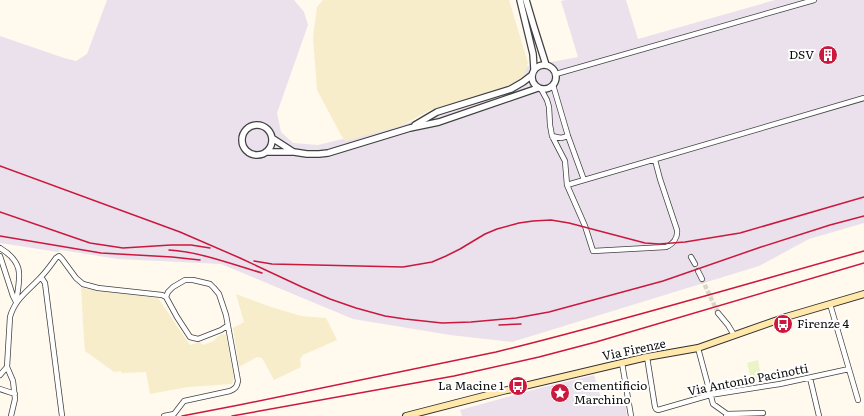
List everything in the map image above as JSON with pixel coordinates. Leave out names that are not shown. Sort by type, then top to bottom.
[{"type":"main road","name":"Via Firenze","points":[[406,416],[502,391],[647,357],[698,348],[786,317],[864,294]]},
{"type":"street","points":[[520,0],[533,54],[533,82],[540,88],[547,100],[552,136],[565,161],[567,185],[585,226],[593,251],[662,248],[670,246],[673,243],[677,235],[677,230],[655,160]]},
{"type":"street","points":[[526,0],[546,65]]},
{"type":"street","points":[[556,74],[814,0]]},
{"type":"street","points":[[266,152],[271,146],[272,138],[269,130],[262,126],[254,125],[250,127],[244,133],[243,142],[244,147],[255,155],[266,152],[294,152],[307,154],[328,153],[410,128],[439,122],[540,88],[546,89],[553,85],[556,74],[553,68],[546,65],[540,65],[523,82],[511,89],[437,112],[410,128]]},
{"type":"street","points":[[553,85],[568,136],[584,180]]},
{"type":"street","points":[[567,185],[864,98]]},
{"type":"street","points":[[552,136],[561,138],[568,136]]},
{"type":"street","points":[[272,138],[294,152]]},
{"type":"street","points":[[0,248],[16,261],[20,283],[16,302],[10,317],[7,367],[13,381],[15,394],[11,416]]},
{"type":"street","points":[[0,256],[16,302]]},
{"type":"street","points":[[16,302],[30,289],[59,256],[76,278],[83,284],[98,288],[162,295],[166,297],[177,318],[190,337],[198,339],[228,326]]},
{"type":"street","points":[[691,257],[695,264]]},
{"type":"street","points":[[698,271],[702,279]]},
{"type":"street","points":[[41,277],[45,283],[62,416]]},
{"type":"street","points":[[164,416],[174,414],[184,401],[230,391],[238,385],[226,315],[219,294],[210,284],[193,280],[185,280],[173,287],[168,292],[166,297]]},
{"type":"street","points":[[20,283],[24,289],[30,289]]},
{"type":"street","points":[[830,304],[858,400]]},
{"type":"street","points":[[718,313],[734,335]]},
{"type":"street","points":[[698,348],[713,404],[726,415],[763,414]]},
{"type":"street","name":"Via Antonio Pacinotti","points":[[647,357],[655,407],[658,410],[710,395],[780,384],[849,369]]},
{"type":"street","points":[[622,363],[631,416]]},
{"type":"street","points":[[0,375],[7,367]]},
{"type":"street","points":[[810,378],[819,416]]},
{"type":"street","points":[[0,389],[15,394]]},
{"type":"shaded area","points":[[107,0],[294,0],[304,12],[308,25],[277,113],[281,132],[293,143],[318,145],[405,124],[515,81],[525,67],[578,57],[561,1],[626,0],[638,39],[775,0],[864,0],[864,223],[809,239],[759,266],[512,342],[450,335],[353,319],[221,264],[118,259],[61,250],[58,252],[0,243],[0,36],[76,61],[87,54]]},
{"type":"shaded area","points":[[323,0],[509,0],[528,63],[524,76],[506,87],[430,110],[401,126],[345,141],[317,90],[313,37],[317,7]]},
{"type":"shaded area","points":[[81,286],[86,289],[158,298],[190,345],[200,342],[203,345],[214,341],[222,334],[226,335],[234,377],[232,384],[188,387],[150,394],[146,372],[114,372],[85,351]]},
{"type":"shaded area","points":[[236,294],[301,316],[326,318],[337,340],[303,355],[300,359],[301,367],[274,380],[262,358],[257,357],[239,367],[233,328],[244,322]]},
{"type":"shaded area","name":"Cementificio Marchino","points":[[594,375],[603,404],[624,398],[627,416],[462,416],[460,410],[540,388]]},
{"type":"green space","points":[[758,360],[762,381],[752,383],[747,363]]},
{"type":"tunnel","points":[[702,279],[718,313]]},
{"type":"railway","points":[[0,166],[180,232],[330,299],[385,316],[442,323],[516,318],[549,312],[663,281],[761,247],[864,216]]},
{"type":"railway","points":[[254,261],[272,264],[403,267],[432,262],[497,229],[519,223],[551,220],[569,223],[645,243],[659,244],[685,242],[740,233],[864,197]]},
{"type":"railway","points":[[0,212],[90,243],[123,248],[171,245],[191,245],[210,248]]},
{"type":"railway","points":[[0,236],[101,253],[200,260]]},
{"type":"railway","points":[[169,250],[193,253],[262,273]]},
{"type":"railway","points":[[182,416],[496,352],[634,316],[864,251]]},
{"type":"railway","points":[[232,416],[454,376],[539,357],[596,342],[864,263]]},
{"type":"railway","points":[[499,325],[521,324]]},
{"type":"place","name":"DSV","points":[[828,55]]},
{"type":"place","name":"Firenze 4","points":[[783,324]]},
{"type":"place","name":"La Macine 1","points":[[518,386]]},
{"type":"place","name":"Cementificio Marchino","points":[[560,393]]}]
